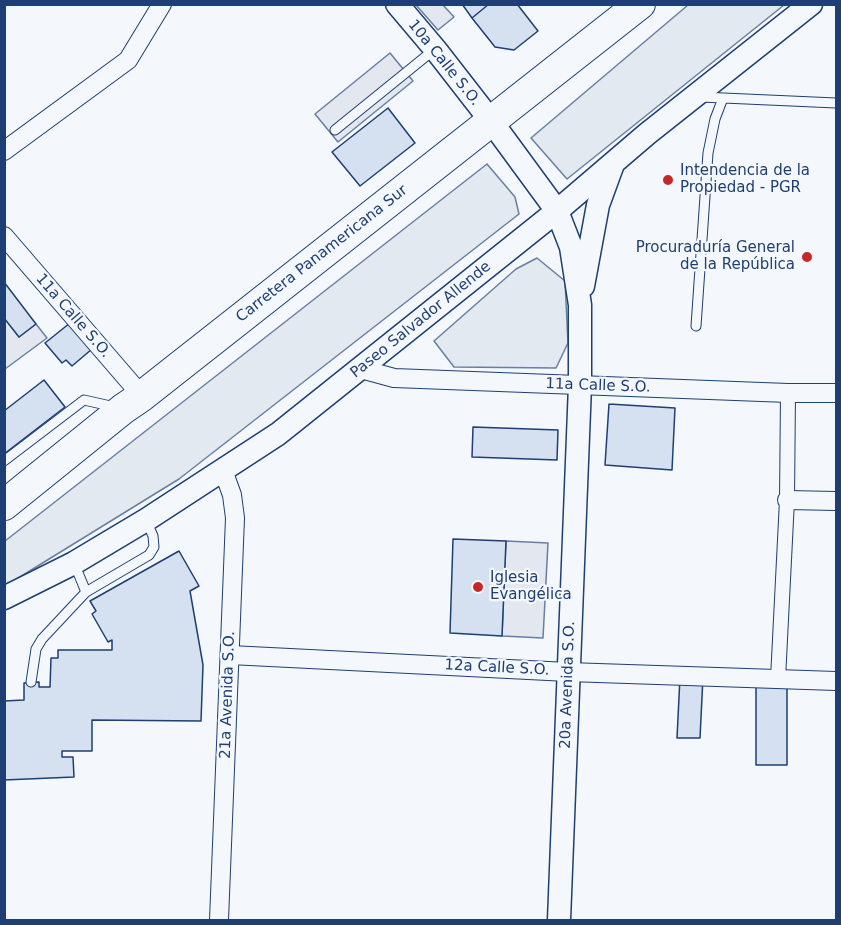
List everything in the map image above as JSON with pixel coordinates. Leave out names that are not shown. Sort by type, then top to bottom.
[{"type":"highway","name":"Carretera Panamericana Sur","points":[[4,505],[640,4]]},
{"type":"street","points":[[4,151],[128,60],[162,4]]},
{"type":"street","name":"10a Calle S.O.","points":[[397,4],[491,121],[557,211],[571,247],[580,305]]},
{"type":"street","name":"Paseo Salvador Allende","points":[[4,598],[74,563],[146,520],[278,434],[811,4]]},
{"type":"street","points":[[580,305],[598,205],[614,162]]},
{"type":"street","name":"11a Calle S.O.","points":[[4,236],[133,402]]},
{"type":"street","name":"20a Avenida S.O.","points":[[559,921],[580,386],[580,305]]},
{"type":"street","name":"11a Calle S.O.","points":[[361,369],[394,378],[837,393]]},
{"type":"street","points":[[778,679],[787,500],[788,393]]},
{"type":"street","name":"21a Avenida S.O.","points":[[219,921],[235,518],[232,495],[223,470]]},
{"type":"street","points":[[787,500],[837,501]]},
{"type":"street","points":[[4,616],[27,588]]},
{"type":"street","name":"12a Calle S.O.","points":[[230,655],[568,672],[837,681]]},
{"type":"lane","points":[[335,130],[435,49]]},
{"type":"lane","points":[[694,97],[837,103]]},
{"type":"lane","points":[[696,326],[708,153],[715,119],[723,98]]},
{"type":"lane","points":[[4,461],[84,400],[133,402]]},
{"type":"lane","points":[[32,682],[36,650],[42,639],[86,592],[149,555],[154,548],[153,536],[146,520]]},
{"type":"lane","points":[[74,563],[86,592]]},
{"type":"shaded area","points":[[416,5],[443,5],[454,17],[438,30]]},
{"type":"shaded area","points":[[688,5],[784,5],[567,179],[531,138]]},
{"type":"shaded area","points":[[390,53],[413,81],[338,142],[315,114]]},
{"type":"shaded area","points":[[487,164],[515,197],[519,214],[179,479],[5,585],[5,541]]},
{"type":"shaded area","points":[[537,258],[565,281],[568,343],[556,368],[454,367],[434,341],[516,269]]},
{"type":"shaded area","points":[[5,318],[19,337],[36,324],[47,338],[5,369]]},
{"type":"shaded area","points":[[506,541],[548,543],[543,638],[502,636]]},
{"type":"building","points":[[462,4],[489,4],[472,18]]},
{"type":"building","points":[[489,4],[517,4],[538,31],[514,50],[495,47],[472,18]]},
{"type":"building","points":[[388,108],[415,143],[360,186],[332,152]]},
{"type":"building","points":[[4,282],[36,324],[19,337],[4,318]]},
{"type":"building","points":[[70,323],[92,349],[72,366],[66,360],[62,363],[45,343]]},
{"type":"building","points":[[44,380],[65,407],[4,454],[4,411]]},
{"type":"building","points":[[609,404],[675,408],[672,470],[605,465]]},
{"type":"building","points":[[473,427],[558,430],[557,460],[472,457]]},
{"type":"building","name":"Iglesia Evangélica","points":[[453,539],[506,541],[502,636],[450,633]]},
{"type":"building","points":[[179,551],[199,586],[190,591],[203,665],[201,721],[92,720],[92,751],[62,751],[62,757],[73,757],[74,777],[4,780],[4,701],[24,700],[24,683],[39,682],[39,687],[50,687],[51,658],[58,658],[58,650],[112,650],[112,640],[108,642],[92,614],[96,611],[90,601]]},
{"type":"building","points":[[680,677],[703,677],[700,738],[677,738]]},
{"type":"building","points":[[756,686],[787,686],[787,765],[756,765]]},
{"type":"place","name":"Intendencia de la Propiedad - PGR","points":[[668,180]]},
{"type":"place","name":"Procuraduría General de la República","points":[[807,257]]},
{"type":"place","name":"Iglesia Evangélica","points":[[478,587]]}]
